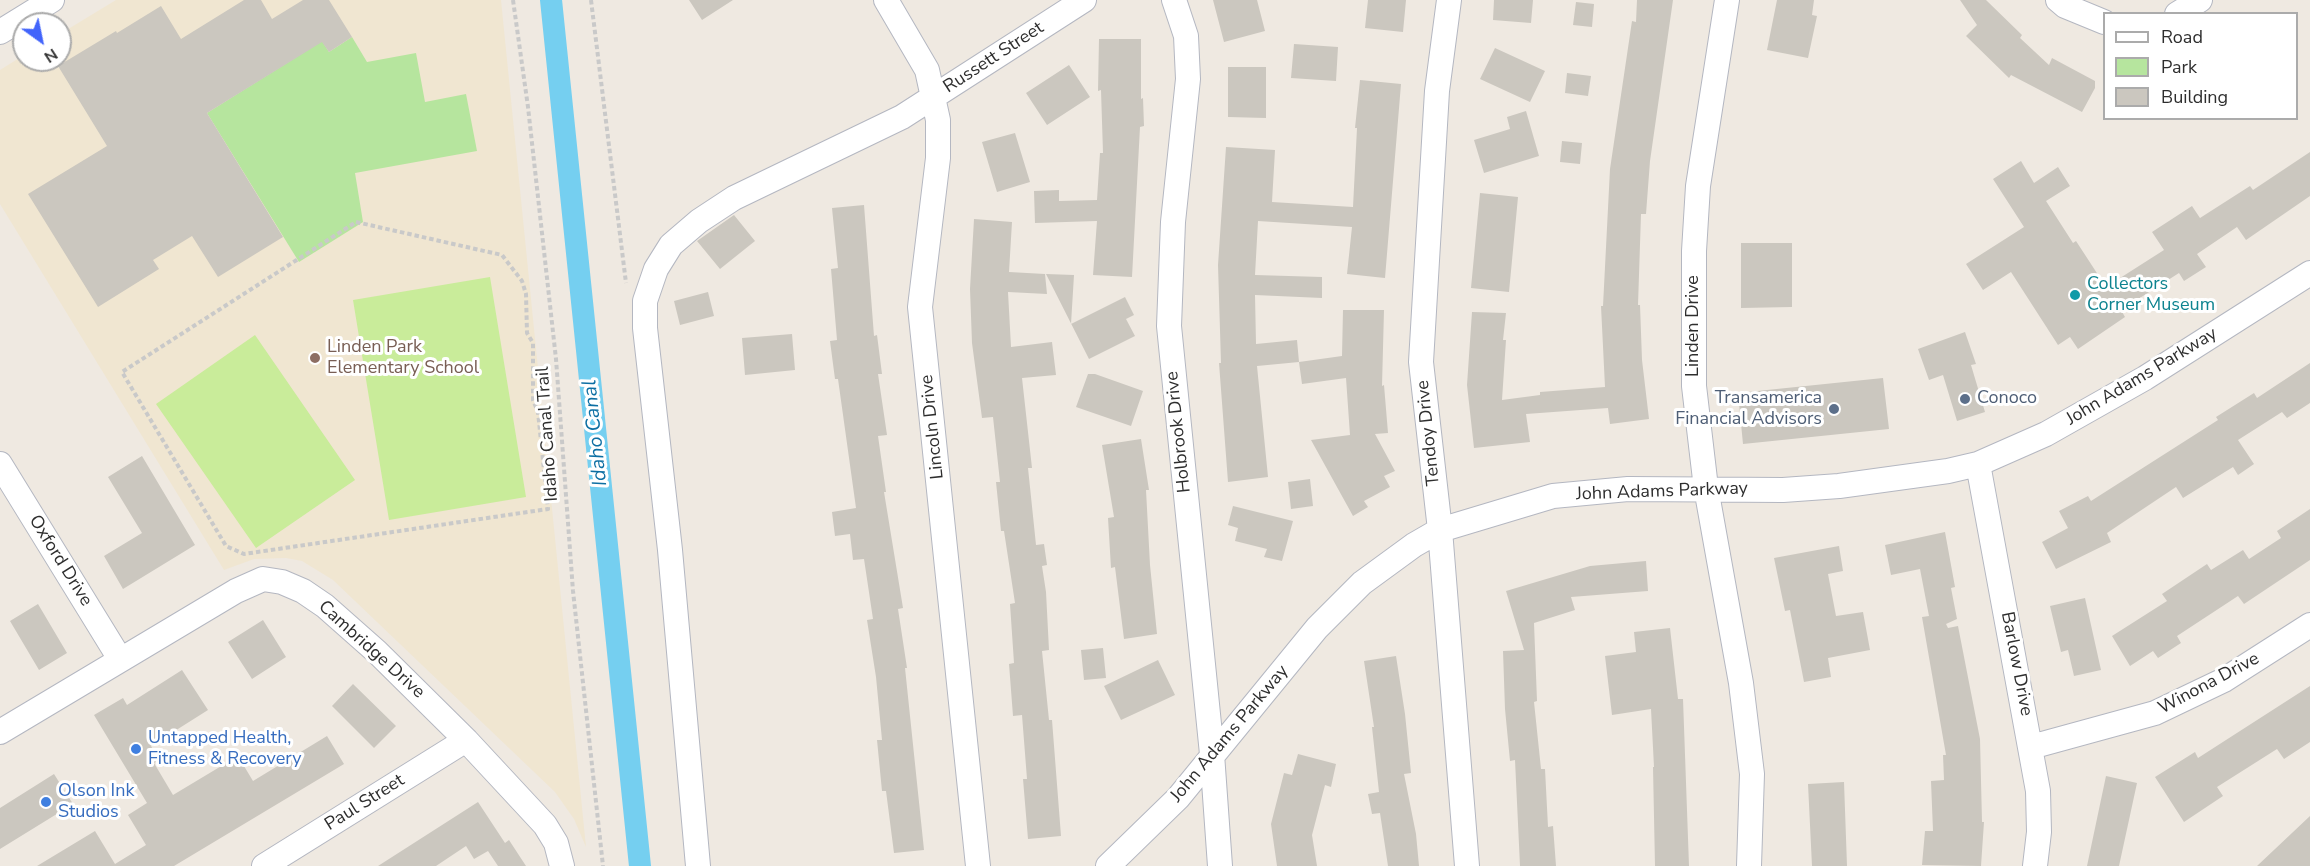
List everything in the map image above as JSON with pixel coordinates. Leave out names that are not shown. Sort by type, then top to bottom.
[{"type":"street","points":[[0,32],[52,0]]},
{"type":"street","name":"Lincoln Drive","points":[[886,0],[927,70],[938,120],[938,158],[920,306],[978,866]]},
{"type":"street","name":"Russett Street","points":[[698,866],[669,550],[645,328],[645,302],[656,269],[671,245],[699,221],[734,198],[902,117],[1084,0]]},
{"type":"street","name":"Holbrook Drive","points":[[1174,0],[1186,36],[1188,79],[1173,222],[1169,326],[1212,754],[1220,866]]},
{"type":"street","name":"Tendoy Drive","points":[[1449,0],[1437,91],[1421,362],[1440,530],[1467,866]]},
{"type":"street","name":"Linden Drive","points":[[1727,0],[1698,186],[1694,251],[1694,386],[1706,488],[1740,683],[1752,774],[1749,866]]},
{"type":"street","points":[[2058,0],[2065,6],[2103,22]]},
{"type":"street","points":[[2180,12],[2200,0]]},
{"type":"street","name":"John Adams Parkway","points":[[1108,866],[1178,798],[1317,628],[1362,583],[1414,545],[1440,530],[1552,496],[1628,489],[1783,490],[1839,486],[1948,471],[1978,464],[2046,434],[2114,396],[2310,273]]},
{"type":"street","name":"Oxford Drive","points":[[0,464],[120,659]]},
{"type":"street","name":"Barlow Drive","points":[[1978,464],[2038,791],[2039,832],[2034,866]]},
{"type":"street","name":"Cambridge Drive","points":[[0,732],[236,591],[263,579],[282,582],[303,591],[325,606],[377,652],[466,740],[545,825],[556,843],[562,866]]},
{"type":"street","name":"Winona Drive","points":[[2031,747],[2156,713],[2224,680],[2310,625]]},
{"type":"street","name":"Paul Street","points":[[264,866],[466,740]]},
{"type":"path","name":"Idaho Canal Trail","points":[[513,0],[527,96],[556,359],[573,591],[603,866]]},
{"type":"path","points":[[356,222],[502,255],[522,281],[526,294],[527,333],[533,343],[532,400],[538,412],[548,509],[244,554],[226,546],[122,372],[356,222]]},
{"type":"shaded area","name":"Linden Park Elementary School","points":[[116,0],[501,0],[586,847],[574,819],[555,792],[333,580],[302,561],[286,558],[254,559],[224,570],[0,204],[0,70],[12,62],[12,72],[72,72],[72,27]]},
{"type":"green space","points":[[352,37],[367,62],[416,53],[425,102],[466,94],[477,151],[355,173],[363,222],[299,262],[207,113],[322,41],[329,52]]},
{"type":"green space","points":[[490,277],[526,497],[389,520],[353,300]]},
{"type":"green space","points":[[255,335],[355,480],[256,548],[156,404]]},
{"type":"building","points":[[244,0],[261,0],[272,19],[303,0],[329,0],[352,37],[329,52],[322,42],[207,113],[283,237],[218,277],[192,236],[153,260],[159,269],[98,307],[28,194],[107,146],[62,72],[72,72],[72,58],[161,6],[181,39]]},
{"type":"building","points":[[689,0],[733,0],[702,20]]},
{"type":"building","points":[[1213,0],[1257,0],[1265,31],[1224,42]]},
{"type":"building","points":[[1368,0],[1406,0],[1403,32],[1365,28]]},
{"type":"building","points":[[1494,0],[1533,0],[1531,23],[1493,20]]},
{"type":"building","points":[[1637,0],[1673,0],[1650,161],[1646,214],[1641,214],[1638,305],[1640,305],[1642,360],[1649,419],[1610,424],[1608,408],[1526,414],[1530,442],[1474,448],[1467,385],[1472,312],[1506,313],[1502,400],[1540,395],[1540,392],[1605,387],[1601,306],[1603,306],[1610,169],[1632,21],[1636,22]]},
{"type":"building","points":[[1777,0],[1814,0],[1812,15],[1817,16],[1808,58],[1767,50]]},
{"type":"building","points":[[1960,0],[1986,0],[2022,35],[2020,38],[2049,65],[2052,58],[2095,81],[2095,88],[2082,112],[2011,75],[2009,78],[1966,36],[1977,25]]},
{"type":"building","points":[[1576,2],[1594,4],[1592,27],[1573,25]]},
{"type":"building","points":[[1099,39],[1141,39],[1141,99],[1143,98],[1144,126],[1140,127],[1132,277],[1093,275],[1097,221],[1035,223],[1034,191],[1059,190],[1059,201],[1097,200],[1100,153],[1103,153],[1101,90],[1098,91]]},
{"type":"building","points":[[1294,44],[1338,47],[1336,81],[1291,78]]},
{"type":"building","points":[[1495,48],[1545,71],[1530,102],[1480,79]]},
{"type":"building","points":[[1069,65],[1090,97],[1047,125],[1026,93]]},
{"type":"building","points":[[1228,67],[1266,67],[1266,118],[1228,117]]},
{"type":"building","points":[[1567,73],[1591,76],[1588,96],[1565,93]]},
{"type":"building","points":[[1360,80],[1401,84],[1385,278],[1347,274],[1352,227],[1258,221],[1255,275],[1322,277],[1322,298],[1255,295],[1256,344],[1297,340],[1299,362],[1257,366],[1268,477],[1228,482],[1219,363],[1221,363],[1218,265],[1226,147],[1275,150],[1272,202],[1353,207],[1357,128],[1355,128]]},
{"type":"building","points":[[1526,111],[1539,156],[1484,173],[1474,140],[1510,129],[1507,117]]},
{"type":"building","points":[[1015,133],[1030,182],[997,192],[982,142]]},
{"type":"building","points":[[1562,141],[1582,143],[1580,164],[1560,162]]},
{"type":"building","points":[[2310,152],[2310,196],[2246,240],[2237,227],[2197,254],[2206,267],[2184,281],[2179,273],[2121,310],[2125,317],[2078,349],[2070,337],[2058,345],[2011,272],[1983,290],[1966,264],[2024,227],[1993,179],[2021,161],[2034,183],[2058,167],[2070,186],[2046,201],[2073,243],[2076,241],[2106,287],[2164,250],[2152,232],[2192,206],[2200,218],[2250,186],[2253,190]]},
{"type":"building","points":[[1480,193],[1518,197],[1509,292],[1471,288]]},
{"type":"building","points":[[864,205],[874,336],[877,335],[882,374],[878,374],[887,435],[878,436],[886,492],[884,492],[903,608],[898,609],[907,668],[905,668],[924,850],[894,853],[886,791],[882,791],[877,740],[882,740],[876,677],[867,620],[873,619],[864,559],[853,560],[850,534],[835,536],[832,512],[856,508],[838,379],[835,379],[830,341],[837,340],[831,269],[838,268],[832,208]]},
{"type":"building","points":[[734,215],[755,241],[720,269],[697,241]]},
{"type":"building","points":[[974,219],[1012,222],[1009,272],[1045,274],[1047,294],[1008,292],[1011,347],[1052,342],[1056,375],[1022,378],[1032,468],[1028,468],[1036,545],[1044,544],[1047,565],[1042,566],[1046,592],[1049,650],[1042,651],[1049,720],[1052,720],[1061,836],[1028,839],[1023,779],[1027,779],[1022,715],[1013,716],[1009,664],[1014,663],[1010,604],[1015,603],[1004,531],[1001,531],[996,482],[1000,482],[993,417],[982,418],[972,343],[970,289]]},
{"type":"building","points":[[1741,243],[1792,243],[1792,307],[1741,308]]},
{"type":"building","points":[[1046,274],[1074,275],[1071,323]]},
{"type":"building","points":[[708,292],[714,316],[680,325],[674,301]]},
{"type":"building","points":[[1125,297],[1134,315],[1126,319],[1135,336],[1089,359],[1071,324]]},
{"type":"building","points":[[1343,310],[1384,310],[1382,386],[1384,385],[1388,433],[1375,434],[1395,471],[1384,476],[1390,487],[1364,501],[1368,507],[1353,516],[1311,440],[1350,435],[1346,378],[1302,384],[1299,362],[1342,356]]},
{"type":"building","points":[[1965,332],[1976,364],[1971,365],[1985,412],[1957,421],[1943,375],[1929,380],[1918,349]]},
{"type":"building","points":[[792,334],[795,370],[745,375],[742,338]]},
{"type":"building","points":[[2310,363],[2310,403],[2287,418],[2282,412],[2238,440],[2254,464],[2238,475],[2233,467],[2183,498],[2176,487],[2107,533],[2111,542],[2056,569],[2042,542],[2068,528],[2059,511],[2088,496],[2091,501],[2218,420],[2216,417],[2254,393],[2257,398]]},
{"type":"building","points":[[1088,374],[1095,374],[1143,391],[1131,426],[1076,407]]},
{"type":"building","points":[[1883,378],[1889,429],[1743,444],[1738,393]]},
{"type":"building","points":[[1141,439],[1149,490],[1146,490],[1150,565],[1157,634],[1124,639],[1115,567],[1111,568],[1108,518],[1114,517],[1102,445]]},
{"type":"building","points":[[142,456],[195,545],[123,589],[104,556],[142,533],[108,477]]},
{"type":"building","points":[[1310,479],[1313,506],[1291,509],[1288,482]]},
{"type":"building","points":[[1233,506],[1293,521],[1282,561],[1264,557],[1267,549],[1235,541],[1238,528],[1228,525]]},
{"type":"building","points":[[2310,509],[2310,560],[2244,604],[2238,596],[2177,636],[2181,643],[2158,658],[2153,651],[2130,666],[2112,636],[2167,601],[2162,594],[2207,564],[2211,570],[2243,550],[2249,559],[2281,538],[2277,531]]},
{"type":"building","points":[[1945,532],[1955,587],[1951,588],[1957,619],[1946,624],[1948,628],[1958,626],[1980,739],[1982,822],[1984,822],[1981,866],[1922,865],[1925,831],[1933,831],[1931,781],[1944,780],[1943,755],[1946,755],[1922,617],[1929,616],[1920,569],[1891,575],[1885,545]]},
{"type":"building","points":[[1839,546],[1843,571],[1828,574],[1836,616],[1863,612],[1870,650],[1828,658],[1831,677],[1804,682],[1790,610],[1785,611],[1774,558]]},
{"type":"building","points":[[1646,561],[1648,591],[1571,597],[1575,610],[1534,623],[1537,701],[1534,702],[1541,769],[1545,769],[1548,827],[1553,826],[1556,866],[1520,866],[1515,760],[1510,761],[1503,651],[1524,650],[1506,591],[1590,566]]},
{"type":"building","points":[[2085,598],[2101,670],[2074,676],[2068,650],[2061,652],[2050,606]]},
{"type":"building","points":[[38,604],[67,653],[39,670],[10,621]]},
{"type":"building","points":[[263,620],[286,657],[252,679],[228,642]]},
{"type":"building","points":[[1670,628],[1678,699],[1683,699],[1689,866],[1655,866],[1651,709],[1612,715],[1605,656],[1636,652],[1634,632]]},
{"type":"building","points":[[1103,648],[1106,678],[1084,680],[1081,650]]},
{"type":"building","points":[[1396,656],[1411,773],[1404,774],[1416,834],[1419,866],[1388,866],[1380,813],[1372,814],[1368,794],[1379,792],[1372,727],[1374,727],[1364,661]]},
{"type":"building","points":[[1158,660],[1175,695],[1121,720],[1104,686]]},
{"type":"building","points":[[182,670],[208,710],[151,746],[159,760],[154,763],[173,795],[238,756],[253,781],[327,736],[344,764],[174,866],[37,866],[95,831],[115,864],[146,845],[128,815],[147,803],[94,715],[123,698],[127,705]]},
{"type":"building","points":[[353,684],[396,726],[374,748],[332,706]]},
{"type":"building","points":[[2310,686],[2310,742],[2284,759],[2277,749],[2217,787],[2223,796],[2184,822],[2155,777],[2195,752],[2198,758]]},
{"type":"building","points":[[1298,754],[1336,764],[1331,787],[1325,785],[1312,835],[1317,866],[1277,866],[1271,824],[1284,773],[1292,775]]},
{"type":"building","points":[[54,774],[73,804],[0,849],[0,808]]},
{"type":"building","points":[[2106,776],[2137,783],[2119,866],[2087,866]]},
{"type":"building","points":[[1844,782],[1847,866],[1812,866],[1808,784]]},
{"type":"building","points":[[478,802],[505,843],[509,840],[526,866],[498,866],[488,851],[474,859],[466,846],[436,866],[378,866]]},
{"type":"building","points":[[2310,816],[2310,866],[2257,866]]},
{"type":"waterway","name":"Idaho Canal","points":[[551,0],[640,866]]},
{"type":"place","name":"Collectors Corner Museum","points":[[2075,295]]},
{"type":"place","name":"Linden Park Elementary School","points":[[315,358]]},
{"type":"place","name":"Conoco","points":[[1965,399]]},
{"type":"place","name":"Transamerica Financial Advisors","points":[[1834,409]]},
{"type":"place","name":"Untapped Health, Fitness & Recovery","points":[[136,749]]},
{"type":"place","name":"Olson Ink Studios","points":[[46,802]]}]
